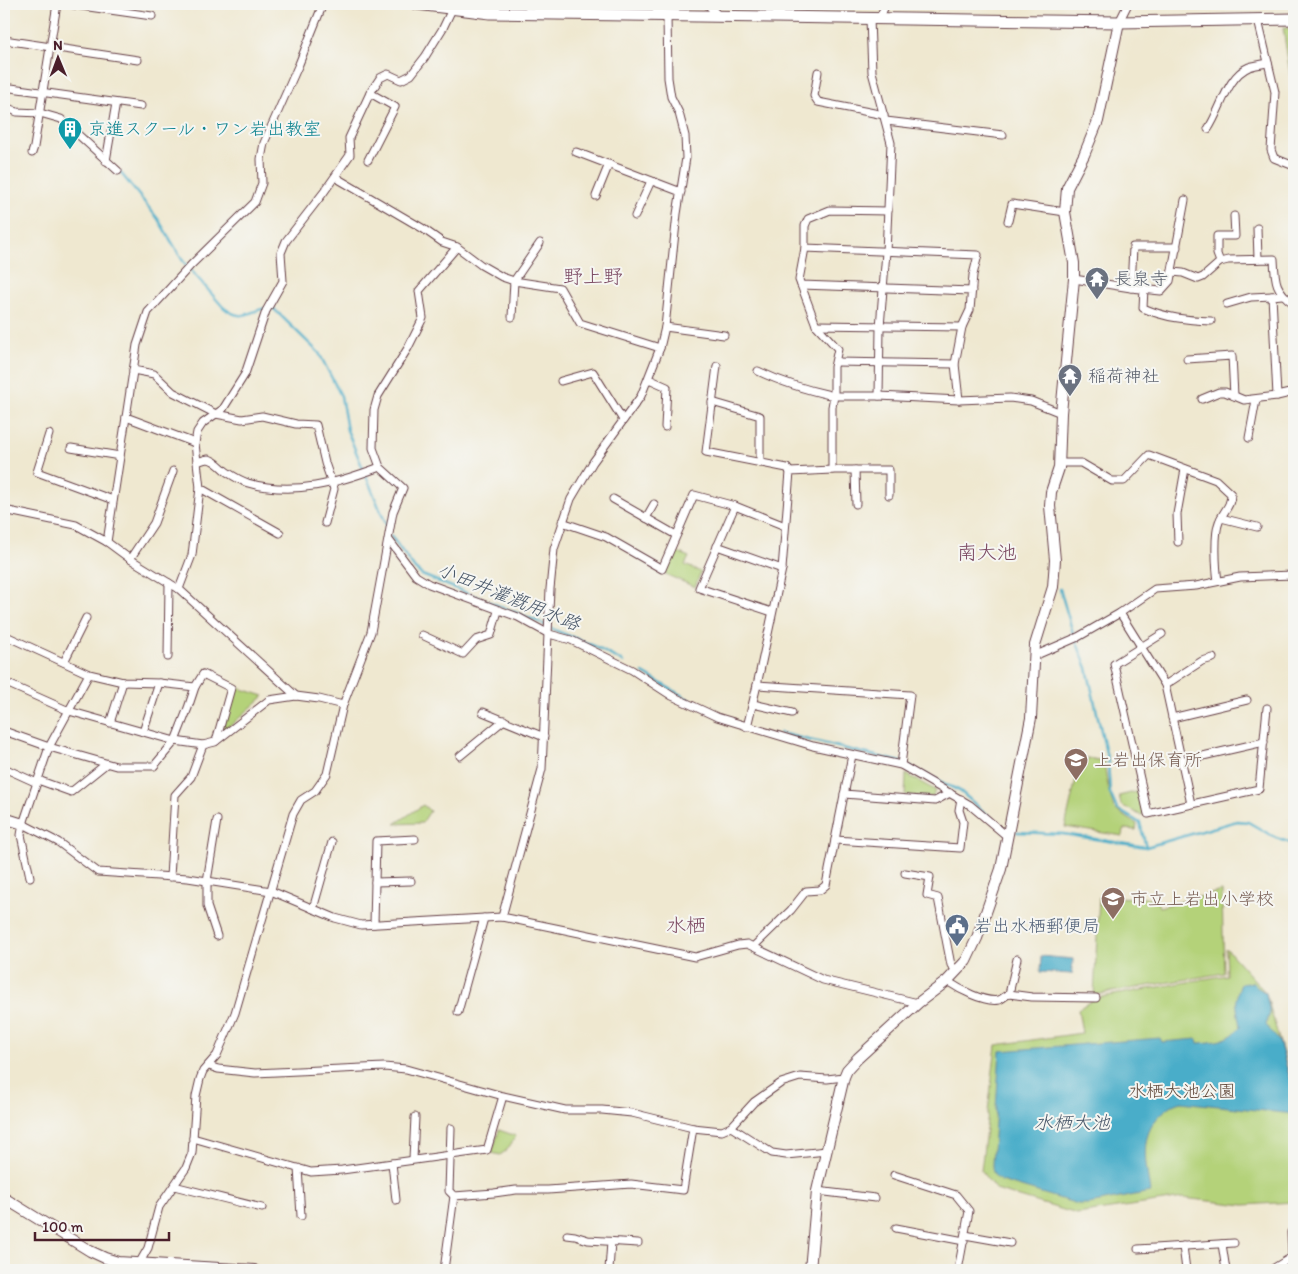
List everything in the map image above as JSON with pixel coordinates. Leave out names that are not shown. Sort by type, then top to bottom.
[{"type":"main road","points":[[417,4],[490,13],[721,17],[1119,22],[1294,19]]},
{"type":"main road","points":[[810,1270],[817,1191],[847,1070],[918,1003],[947,981],[966,961],[977,938],[996,885],[1008,838],[1031,718],[1034,645],[1053,587],[1055,560],[1050,506],[1059,468],[1060,412],[1074,279],[1074,263],[1065,212],[1067,188],[1084,155],[1098,121],[1119,22]]},
{"type":"main road","points":[[4,818],[23,824]]},
{"type":"main road","points":[[4,1198],[90,1251],[105,1258],[115,1266],[140,1262],[159,1267],[254,1270]]},
{"type":"street","points":[[32,153],[57,4]]},
{"type":"street","points":[[68,4],[152,16]]},
{"type":"street","points":[[107,542],[137,344],[148,312],[191,265],[255,202],[262,183],[261,159],[264,143],[323,4]]},
{"type":"street","points":[[707,4],[721,17]]},
{"type":"street","points":[[879,396],[880,327],[886,252],[891,143],[872,72],[874,19],[886,4]]},
{"type":"street","points":[[1119,22],[1128,4]]},
{"type":"street","points":[[179,589],[192,556],[200,488],[195,443],[198,432],[203,423],[223,410],[246,374],[266,311],[283,281],[281,253],[286,241],[337,175],[350,155],[349,138],[370,93],[380,78],[388,74],[401,80],[412,75],[443,28],[453,7]]},
{"type":"street","points":[[502,917],[542,769],[554,549],[570,499],[593,462],[641,396],[660,348],[665,327],[686,158],[685,136],[669,87],[667,16]]},
{"type":"street","points":[[1258,20],[1275,92],[1271,150],[1274,158],[1293,163]]},
{"type":"street","points":[[4,40],[138,60]]},
{"type":"street","points":[[1208,129],[1216,118],[1228,85],[1247,68],[1268,63]]},
{"type":"street","points":[[818,72],[814,96],[818,102],[885,118],[1003,135]]},
{"type":"street","points":[[4,87],[141,106]]},
{"type":"street","points":[[368,160],[395,107],[370,93]]},
{"type":"street","points":[[106,161],[116,103]]},
{"type":"street","points":[[4,106],[17,112],[40,114],[61,119],[118,171]]},
{"type":"street","points":[[576,152],[681,192]]},
{"type":"street","points":[[596,196],[609,164]]},
{"type":"street","points":[[337,175],[340,180],[422,228],[442,242],[457,247],[481,265],[514,282],[560,288],[580,324],[660,348]]},
{"type":"street","points":[[636,216],[651,181]]},
{"type":"street","points":[[1074,279],[1161,291],[1170,282],[1185,200]]},
{"type":"street","points":[[1008,221],[1012,204],[1065,212]]},
{"type":"street","points":[[832,470],[832,407],[834,367],[838,349],[816,325],[799,280],[805,248],[805,226],[808,219],[830,210],[888,211]]},
{"type":"street","points":[[1220,262],[1217,254],[1217,236],[1235,236],[1234,216]]},
{"type":"street","points":[[1257,228],[1258,260]]},
{"type":"street","points":[[512,317],[514,282],[540,243]]},
{"type":"street","points":[[140,1262],[148,1248],[159,1206],[186,1168],[192,1153],[196,1096],[200,1079],[217,1056],[235,1013],[293,814],[301,800],[314,791],[327,774],[343,705],[371,632],[393,512],[403,488],[380,467],[373,448],[374,410],[378,396],[408,348],[423,318],[418,291],[457,247]]},
{"type":"street","points":[[1131,288],[1133,247],[1177,247]]},
{"type":"street","points":[[805,248],[978,256],[973,274],[970,310],[962,328],[955,364],[959,400]]},
{"type":"street","points":[[1172,272],[1183,273],[1198,279],[1220,262],[1228,260],[1274,259],[1275,280],[1282,295],[1294,304]]},
{"type":"street","points":[[801,285],[972,291]]},
{"type":"street","points":[[1144,288],[1143,308],[1160,316],[1180,320],[1211,321]]},
{"type":"street","points":[[1226,304],[1251,297],[1282,295]]},
{"type":"street","points":[[1272,296],[1276,396]]},
{"type":"street","points":[[816,325],[962,328]]},
{"type":"street","points":[[665,327],[724,335]]},
{"type":"street","points":[[1187,358],[1232,356],[1234,396]]},
{"type":"street","points":[[836,362],[955,364]]},
{"type":"street","points":[[717,366],[706,452],[787,468],[790,472],[782,569],[748,724]]},
{"type":"street","points":[[133,370],[154,374],[173,392],[216,414],[242,419],[262,416],[296,424],[316,425],[325,463],[334,489],[325,523]]},
{"type":"street","points":[[758,371],[781,382],[834,396],[959,400],[1010,398],[1031,401],[1060,412]]},
{"type":"street","points":[[561,381],[593,372],[623,420]]},
{"type":"street","points":[[649,379],[667,387],[665,426]]},
{"type":"street","points":[[1202,399],[1219,392],[1225,392],[1244,400],[1256,400],[1294,392]]},
{"type":"street","points":[[1249,438],[1256,400]]},
{"type":"street","points":[[712,402],[760,416],[760,463]]},
{"type":"street","points":[[126,417],[195,443]]},
{"type":"street","points":[[49,434],[37,472],[113,500]]},
{"type":"street","points":[[71,448],[120,456]]},
{"type":"street","points":[[1059,463],[1081,464],[1112,481],[1124,481],[1149,456],[1216,480],[1231,494],[1231,502],[1218,524],[1216,569],[1218,581]]},
{"type":"street","points":[[197,462],[208,459],[214,461],[227,472],[247,482],[273,487],[299,488],[332,483],[380,467]]},
{"type":"street","points":[[130,559],[154,523],[173,470]]},
{"type":"street","points":[[855,470],[856,504]]},
{"type":"street","points":[[790,472],[889,470],[889,495]]},
{"type":"street","points":[[1178,542],[1177,514],[1185,470]]},
{"type":"street","points":[[200,488],[280,533]]},
{"type":"street","points":[[562,522],[606,537],[662,569],[694,495],[735,506],[785,526]]},
{"type":"street","points":[[613,499],[676,535]]},
{"type":"street","points":[[646,518],[654,504]]},
{"type":"street","points":[[735,506],[699,588],[772,612]]},
{"type":"street","points":[[4,510],[76,525],[107,542],[130,559],[179,589],[296,696]]},
{"type":"street","points":[[1221,518],[1256,527]]},
{"type":"street","points":[[389,540],[416,576],[429,584],[518,617],[549,634],[571,640],[632,670],[672,696],[717,717],[748,724],[813,746],[852,755],[902,761],[961,799],[1008,838]]},
{"type":"street","points":[[717,546],[782,569]]},
{"type":"street","points":[[1034,656],[1078,637],[1120,613],[1155,589],[1196,586],[1240,577],[1294,575]]},
{"type":"street","points":[[168,657],[169,583]]},
{"type":"street","points":[[422,635],[463,654],[476,640],[490,635],[498,611]]},
{"type":"street","points":[[1120,613],[1165,685],[1191,804]]},
{"type":"street","points":[[64,662],[86,618]]},
{"type":"street","points":[[1162,634],[1114,664],[1148,814],[1259,789],[1267,708]]},
{"type":"street","points":[[4,635],[89,674],[123,682],[159,682],[195,687]]},
{"type":"street","points":[[1165,685],[1202,661],[1212,658]]},
{"type":"street","points":[[30,877],[22,835],[23,824],[49,747],[89,674]]},
{"type":"street","points":[[4,730],[49,747],[106,764],[116,766],[154,766],[175,741],[195,687],[203,674],[232,688],[215,742]]},
{"type":"street","points":[[4,682],[69,711],[175,741],[203,745],[215,742],[269,700],[296,696],[343,705]]},
{"type":"street","points":[[110,723],[123,682]]},
{"type":"street","points":[[142,732],[159,682]]},
{"type":"street","points":[[757,685],[910,695],[902,761]]},
{"type":"street","points":[[1172,718],[1247,700]]},
{"type":"street","points":[[753,704],[792,713]]},
{"type":"street","points":[[483,712],[544,737]]},
{"type":"street","points":[[460,756],[504,720]]},
{"type":"street","points":[[1181,761],[1264,742]]},
{"type":"street","points":[[170,877],[175,794],[191,777],[203,745]]},
{"type":"street","points":[[754,946],[791,910],[806,891],[820,890],[826,885],[852,755]]},
{"type":"street","points":[[4,768],[71,792],[106,764]]},
{"type":"street","points":[[844,794],[935,801],[950,792]]},
{"type":"street","points":[[835,840],[960,848],[963,822],[959,810],[961,799]]},
{"type":"street","points":[[217,820],[207,881],[207,906],[217,936]]},
{"type":"street","points":[[23,824],[58,842],[98,872],[207,881],[271,891],[335,918],[361,925],[502,917],[695,956],[738,944],[754,946],[823,980],[918,1003]]},
{"type":"street","points":[[374,924],[376,841],[415,839]]},
{"type":"street","points":[[313,909],[332,842]]},
{"type":"street","points":[[905,873],[930,877],[927,895],[938,898],[951,965],[957,971]]},
{"type":"street","points":[[375,882],[411,881]]},
{"type":"street","points":[[458,1012],[484,918]]},
{"type":"street","points":[[1009,994],[1017,959]]},
{"type":"street","points":[[947,981],[959,990],[984,999],[1000,1000],[1009,994],[1032,997],[1096,998]]},
{"type":"street","points":[[209,1066],[218,1069],[255,1073],[384,1067],[565,1110],[602,1110],[632,1113],[692,1128],[722,1132],[731,1127],[754,1102],[781,1083],[800,1077],[828,1079],[844,1077]]},
{"type":"street","points":[[193,1138],[311,1172],[392,1163],[487,1150],[503,1096]]},
{"type":"street","points":[[413,1159],[415,1117]]},
{"type":"street","points":[[731,1127],[772,1152],[786,1154],[827,1150]]},
{"type":"street","points":[[444,1270],[454,1196],[449,1190],[451,1128]]},
{"type":"street","points":[[454,1196],[494,1194],[516,1190],[548,1190],[631,1184],[683,1190],[692,1128]]},
{"type":"street","points":[[392,1163],[396,1200]]},
{"type":"street","points":[[298,1168],[301,1216]]},
{"type":"street","points":[[894,1175],[956,1195],[969,1211],[958,1270]]},
{"type":"street","points":[[174,1186],[262,1208]]},
{"type":"street","points":[[817,1191],[875,1198]]},
{"type":"street","points":[[896,1228],[1010,1243]]},
{"type":"street","points":[[1274,1270],[1274,1268],[1292,1257],[1291,1232],[1294,1232]]},
{"type":"street","points":[[567,1236],[576,1236],[588,1240],[638,1243]]},
{"type":"street","points":[[610,1270],[611,1242]]},
{"type":"street","points":[[1138,1249],[1234,1243]]},
{"type":"street","points":[[1222,1244],[1226,1270]]},
{"type":"street","points":[[1183,1246],[1186,1270]]},
{"type":"green space","points":[[1283,28],[1294,28],[1294,87],[1292,87]]},
{"type":"green space","points":[[675,551],[689,557],[685,565],[701,572],[695,587],[665,574]]},
{"type":"green space","points":[[236,687],[264,696],[221,734]]},
{"type":"green space","points":[[1088,758],[1104,761],[1108,788],[1114,809],[1137,824],[1136,830],[1124,829],[1123,836],[1065,827],[1078,770],[1084,770]]},
{"type":"green space","points":[[906,774],[935,790],[933,797],[905,795]]},
{"type":"green space","points":[[1139,791],[1144,814],[1140,815],[1121,805],[1119,796]]},
{"type":"green space","points":[[423,805],[430,811],[422,823],[395,824]]},
{"type":"green space","points":[[1222,891],[1224,973],[1094,995],[1099,897],[1156,898],[1159,907]]},
{"type":"green space","name":"水栖大池公園","points":[[1226,948],[1266,993],[1290,1078],[1294,1083],[1294,1202],[1244,1205],[1183,1198],[1077,1214],[996,1190],[981,1171],[996,1045],[1082,1033],[1078,1009],[1096,998],[1227,975]]},
{"type":"green space","points":[[499,1130],[516,1136],[507,1150],[500,1155],[492,1153]]},
{"type":"water","points":[[1041,956],[1073,959],[1072,974],[1040,972]]},
{"type":"water","name":"水栖大池","points":[[1253,982],[1255,986],[1266,993],[1270,1013],[1266,1025],[1279,1041],[1290,1078],[1294,1083],[1294,1114],[1181,1102],[1173,1105],[1161,1114],[1154,1123],[1146,1141],[1145,1150],[1150,1192],[1089,1204],[1078,1204],[1001,1181],[995,1176],[992,1164],[1000,1051],[1160,1038],[1162,1042],[1197,1039],[1198,1043],[1221,1040],[1236,1032],[1240,1027],[1237,995],[1241,984]]},
{"type":"waterway","name":"小田井灌漑用水路","points":[[120,172],[158,219],[183,261],[223,307],[237,315],[248,314],[265,308],[273,308],[319,353],[341,396],[347,430],[388,529]]},
{"type":"waterway","name":"小田井灌漑用水路","points":[[391,536],[415,569],[422,575],[537,621],[594,646],[623,662]]},
{"type":"waterway","points":[[1060,589],[1073,633],[1087,668],[1108,762],[1110,793],[1117,809],[1140,823],[1146,847]]},
{"type":"waterway","name":"小田井灌漑用水路","points":[[643,673],[695,703]]},
{"type":"waterway","name":"小田井灌漑用水路","points":[[711,711],[725,716]]},
{"type":"waterway","name":"小田井灌漑用水路","points":[[780,733],[901,762]]},
{"type":"waterway","name":"小田井灌漑用水路","points":[[910,767],[960,791],[991,818]]},
{"type":"waterway","name":"小田井灌漑用水路","points":[[1017,832],[1063,834],[1146,847],[1237,821],[1248,822],[1276,838],[1294,844]]},
{"type":"place","name":"京進スクール・ワン岩出教室","points":[[70,150]]},
{"type":"place","name":"長泉寺","points":[[1097,300]]},
{"type":"place","name":"稲荷神社","points":[[1070,397]]},
{"type":"place","name":"上岩出保育所","points":[[1076,781]]},
{"type":"place","name":"市立上岩出小学校","points":[[1113,920]]},
{"type":"place","name":"岩出水栖郵便局","points":[[957,947]]},
{"type":"district","name":"野上野","points":[[593,276]]},
{"type":"district","name":"南大池","points":[[987,552]]},
{"type":"district","name":"水栖","points":[[686,925]]}]
